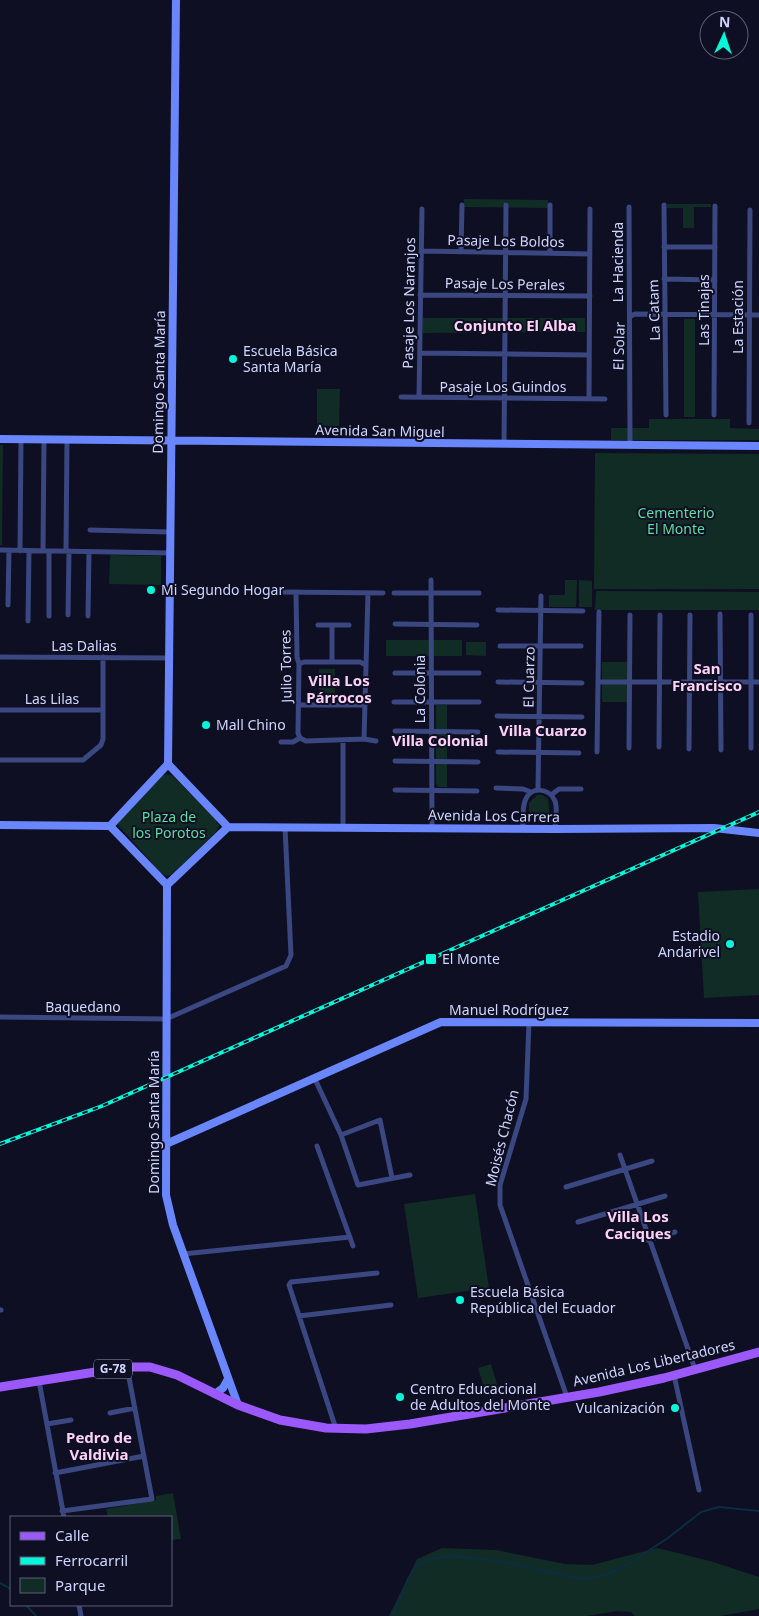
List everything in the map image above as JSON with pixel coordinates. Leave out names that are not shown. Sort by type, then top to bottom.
[{"type":"main road","name":"Avenida Los Libertadores","points":[[0,1387],[127,1367],[150,1367],[168,1371],[238,1405],[295,1424],[336,1429],[395,1426],[567,1397],[674,1375],[759,1352]]},
{"type":"street","name":"Domingo Santa María","points":[[168,764],[176,0]]},
{"type":"street","points":[[461,252],[462,205]]},
{"type":"street","points":[[504,445],[506,205]]},
{"type":"street","name":"La Catam","points":[[664,205],[666,415]]},
{"type":"street","points":[[550,206],[550,253]]},
{"type":"street","name":"Las Tinajas","points":[[714,415],[715,206]]},
{"type":"street","name":"La Hacienda","points":[[629,207],[631,316]]},
{"type":"street","name":"Pasaje Los Naranjos","points":[[419,397],[422,209]]},
{"type":"street","points":[[589,398],[590,209]]},
{"type":"street","name":"La Estación","points":[[749,423],[750,210]]},
{"type":"street","points":[[664,247],[715,247]]},
{"type":"street","name":"Pasaje Los Boldos","points":[[421,251],[590,254]]},
{"type":"street","points":[[664,279],[715,280]]},
{"type":"street","name":"Pasaje Los Perales","points":[[420,295],[590,296]]},
{"type":"street","name":"El Solar","points":[[630,446],[631,316],[665,314],[759,315]]},
{"type":"street","points":[[420,353],[590,355]]},
{"type":"street","name":"Pasaje Los Guindos","points":[[401,397],[605,399]]},
{"type":"street","name":"Avenida San Miguel","points":[[0,440],[759,446]]},
{"type":"street","points":[[20,551],[21,440]]},
{"type":"street","points":[[43,551],[44,440]]},
{"type":"street","points":[[67,440],[68,615]]},
{"type":"street","points":[[90,530],[170,532]]},
{"type":"street","points":[[0,550],[169,553]]},
{"type":"street","points":[[8,606],[9,550]]},
{"type":"street","points":[[28,621],[29,551]]},
{"type":"street","points":[[49,551],[49,616]]},
{"type":"street","points":[[88,552],[88,616]]},
{"type":"street","name":"La Colonia","points":[[431,580],[432,828]]},
{"type":"street","points":[[280,592],[383,593]]},
{"type":"street","name":"Julio Torres","points":[[296,592],[297,657],[299,664],[298,733],[300,738]]},
{"type":"street","points":[[364,739],[366,706],[364,664],[367,657],[368,593]]},
{"type":"street","points":[[394,593],[479,593]]},
{"type":"street","name":"El Cuarzo","points":[[538,790],[542,596]]},
{"type":"street","points":[[498,610],[583,611]]},
{"type":"street","points":[[597,752],[599,612]]},
{"type":"street","points":[[720,614],[721,750]]},
{"type":"street","points":[[630,615],[630,748]]},
{"type":"street","points":[[660,615],[660,746]]},
{"type":"street","points":[[751,615],[751,748]]},
{"type":"street","points":[[689,749],[690,616]]},
{"type":"street","points":[[395,624],[477,624]]},
{"type":"street","points":[[318,625],[349,625]]},
{"type":"street","points":[[332,625],[332,662]]},
{"type":"street","points":[[500,646],[582,646]]},
{"type":"street","name":"Las Dalias","points":[[0,657],[168,658]]},
{"type":"street","points":[[0,760],[84,760],[102,742],[103,657]]},
{"type":"street","points":[[299,664],[332,662],[364,664]]},
{"type":"street","points":[[395,673],[479,673]]},
{"type":"street","points":[[498,682],[582,683]]},
{"type":"street","points":[[598,682],[759,682]]},
{"type":"street","points":[[394,702],[479,702]]},
{"type":"street","points":[[298,705],[366,706]]},
{"type":"street","name":"Las Lilas","points":[[0,710],[103,710]]},
{"type":"street","points":[[497,716],[582,718]]},
{"type":"street","points":[[395,731],[478,732]]},
{"type":"street","points":[[281,742],[293,742],[300,738],[306,741],[364,739],[376,741]]},
{"type":"street","points":[[343,828],[344,741]]},
{"type":"street","points":[[498,752],[580,753]]},
{"type":"street","points":[[394,761],[478,762]]},
{"type":"street","points":[[0,825],[110,826],[167,885],[228,827],[168,764],[110,826]]},
{"type":"street","points":[[496,788],[523,789],[531,792],[538,790],[551,795],[556,805],[555,830]]},
{"type":"street","points":[[551,795],[559,789],[581,789]]},
{"type":"street","points":[[395,790],[477,790]]},
{"type":"street","points":[[523,829],[524,803],[531,792]]},
{"type":"street","name":"Avenida Los Carrera","points":[[228,827],[555,830],[714,828],[759,833]]},
{"type":"street","points":[[166,1019],[283,967],[290,962],[285,828]]},
{"type":"street","name":"Domingo Santa María","points":[[167,885],[167,1205],[238,1405]]},
{"type":"street","name":"Baquedano","points":[[0,1017],[166,1019]]},
{"type":"street","name":"Manuel Rodríguez","points":[[166,1144],[433,1024],[449,1021],[759,1024]]},
{"type":"street","name":"Moisés Chacón","points":[[529,1022],[526,1099],[502,1179],[500,1205],[567,1397]]},
{"type":"street","points":[[314,1077],[341,1135],[358,1185],[410,1175]]},
{"type":"street","points":[[341,1135],[380,1120],[392,1178]]},
{"type":"street","points":[[317,1146],[353,1246]]},
{"type":"street","points":[[620,1155],[648,1240],[695,1370]]},
{"type":"street","points":[[566,1187],[652,1161]]},
{"type":"street","points":[[578,1222],[665,1196]]},
{"type":"street","points":[[648,1240],[675,1232]]},
{"type":"street","points":[[183,1254],[350,1237]]},
{"type":"street","points":[[336,1429],[289,1285],[291,1282],[376,1273]]},
{"type":"street","points":[[298,1316],[391,1305]]},
{"type":"street","points":[[39,1381],[63,1514],[152,1499],[127,1367]]},
{"type":"street","points":[[674,1375],[699,1490]]},
{"type":"street","points":[[215,1394],[223,1388],[228,1379]]},
{"type":"street","points":[[110,1412],[135,1408]]},
{"type":"street","points":[[47,1424],[70,1420]]},
{"type":"street","points":[[56,1473],[144,1456]]},
{"type":"green space","points":[[464,199],[548,200],[548,208],[464,207]]},
{"type":"green space","points":[[667,204],[711,204],[711,207],[694,207],[694,228],[683,228],[683,208],[667,208]]},
{"type":"green space","points":[[423,318],[585,318],[585,332],[423,333]]},
{"type":"green space","points":[[684,319],[695,319],[695,417],[684,417]]},
{"type":"green space","points":[[317,389],[340,389],[339,426],[317,426]]},
{"type":"green space","points":[[649,419],[730,419],[730,428],[759,429],[759,440],[611,440],[611,428],[649,428]]},
{"type":"green space","points":[[0,445],[3,445],[2,545],[0,545]]},
{"type":"green space","name":"Cementerio El Monte","points":[[595,453],[759,454],[759,589],[594,589]]},
{"type":"green space","points":[[110,555],[161,556],[161,585],[109,584]]},
{"type":"green space","points":[[565,580],[577,580],[576,607],[549,607],[549,595],[565,595]]},
{"type":"green space","points":[[579,580],[592,581],[592,607],[579,607]]},
{"type":"green space","points":[[596,591],[759,592],[759,610],[595,610]]},
{"type":"green space","points":[[386,640],[462,640],[462,656],[386,656]]},
{"type":"green space","points":[[466,642],[486,642],[486,656],[466,655]]},
{"type":"green space","points":[[602,662],[627,662],[627,702],[602,702]]},
{"type":"green space","points":[[319,669],[335,669],[335,698],[319,698]]},
{"type":"green space","points":[[436,705],[447,705],[447,787],[439,787],[436,784]]},
{"type":"green space","name":"Plaza de los Porotos","points":[[167,774],[173,776],[216,820],[219,826],[216,832],[171,875],[167,876],[161,873],[118,825],[119,821],[161,776]]},
{"type":"green space","points":[[537,795],[543,795],[548,799],[550,818],[529,818],[529,803]]},
{"type":"green space","name":"Estadio Andarivel","points":[[759,889],[759,995],[704,998],[698,892]]},
{"type":"green space","points":[[475,1194],[489,1288],[418,1298],[404,1204]]},
{"type":"green space","points":[[491,1364],[499,1391],[486,1394],[478,1368]]},
{"type":"green space","points":[[173,1493],[181,1539],[172,1540],[172,1516],[108,1516],[106,1509],[156,1500],[156,1496]]},
{"type":"green space","points":[[442,1548],[496,1550],[565,1564],[592,1565],[657,1548],[710,1561],[759,1577],[759,1609],[720,1616],[635,1616],[631,1612],[617,1611],[587,1616],[389,1616],[417,1559]]},
{"type":"waterway","points":[[393,1616],[409,1577],[419,1564],[434,1558],[453,1556],[500,1561],[583,1579],[606,1575],[628,1564],[668,1538],[701,1512],[719,1507],[759,1511]]},
{"type":"waterway","points":[[0,1583],[10,1588]]},
{"type":"waterway","points":[[27,1606],[36,1616]]},
{"type":"railway","points":[[0,1144],[102,1106],[759,812]]},
{"type":"place","name":"Escuela Básica Santa María","points":[[233,359]]},
{"type":"place","name":"Mi Segundo Hogar","points":[[151,590]]},
{"type":"place","name":"Mall Chino","points":[[206,725]]},
{"type":"place","name":"Estadio Andarivel","points":[[730,944]]},
{"type":"place","name":"El Monte","points":[[431,959]]},
{"type":"place","name":"Escuela Básica República del Ecuador","points":[[460,1300]]},
{"type":"place","name":"Centro Educacional de Adultos del Monte","points":[[400,1397]]},
{"type":"place","name":"Vulcanización","points":[[675,1408]]},
{"type":"district","name":"Conjunto El Alba","points":[[515,326]]},
{"type":"district","name":"San Francisco","points":[[707,678]]},
{"type":"district","name":"Villa Los Párrocos","points":[[339,690]]},
{"type":"district","name":"Villa Cuarzo","points":[[543,731]]},
{"type":"district","name":"Villa Colonial","points":[[440,741]]},
{"type":"district","name":"Villa Los Caciques","points":[[638,1226]]},
{"type":"district","name":"Pedro de Valdivia","points":[[99,1446]]}]
